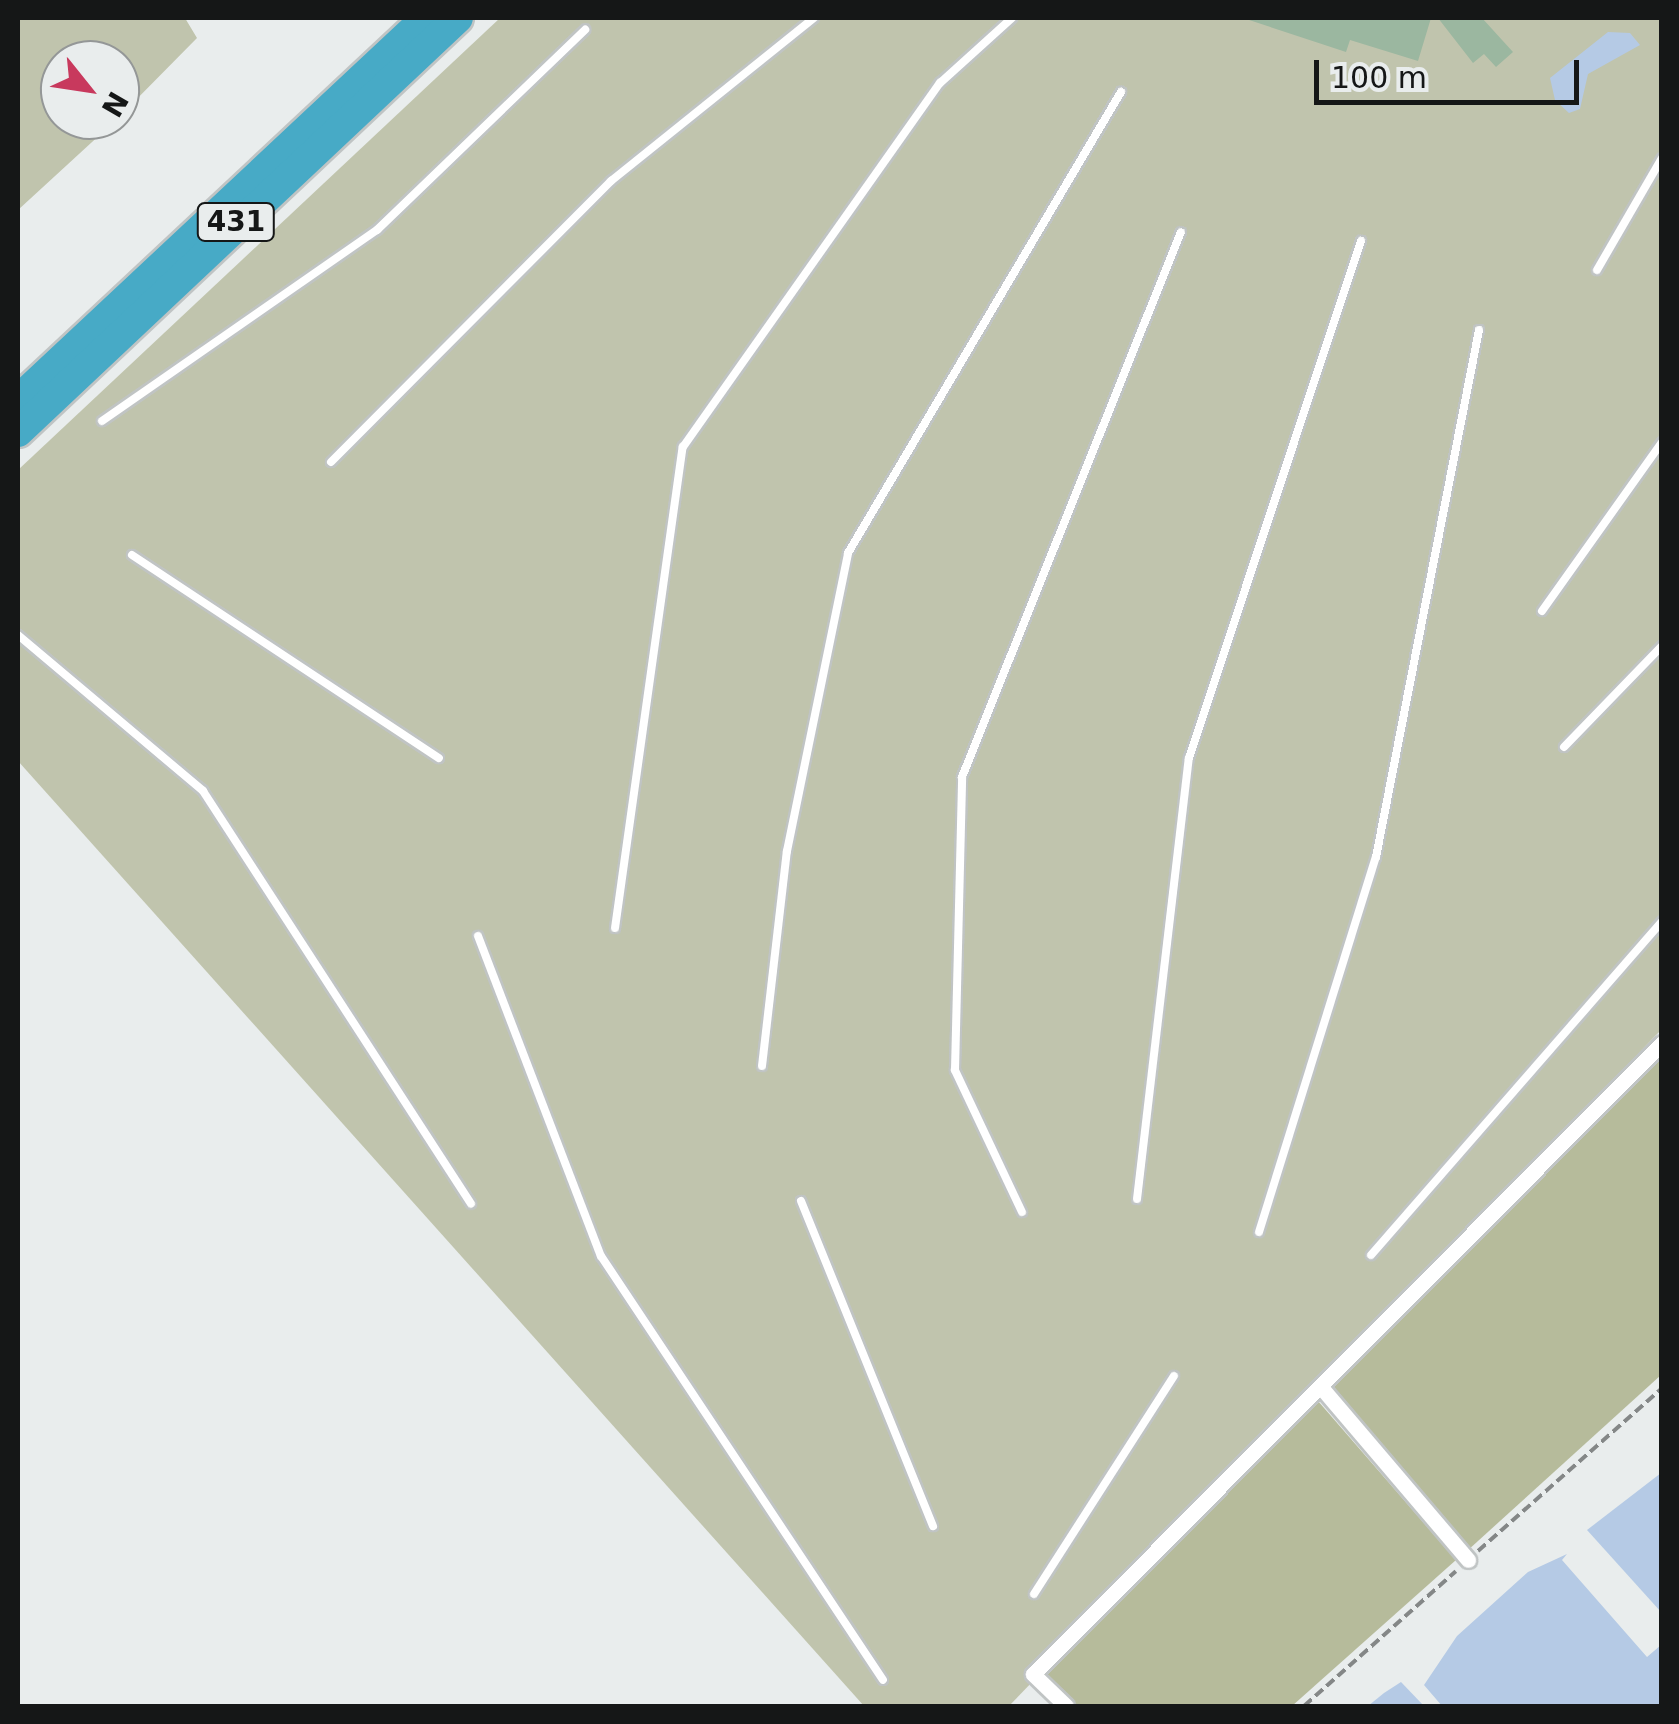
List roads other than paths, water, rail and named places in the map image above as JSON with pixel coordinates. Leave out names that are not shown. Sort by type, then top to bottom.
[{"type":"highway","name":"431","points":[[18,400],[426,18]]},
{"type":"highway","name":"431","points":[[18,432],[458,18]]},
{"type":"street","points":[[1066,1706],[1033,1674],[1662,1042]]},
{"type":"street","points":[[1321,1387],[1468,1560]]},
{"type":"lane","points":[[331,462],[611,182],[814,18]]},
{"type":"lane","points":[[615,928],[684,448],[940,83],[1012,18]]},
{"type":"lane","points":[[102,421],[377,230],[584,30]]},
{"type":"lane","points":[[762,1066],[787,851],[848,553],[1121,92]]},
{"type":"lane","points":[[1597,270],[1662,158]]},
{"type":"lane","points":[[1022,1212],[955,1070],[962,777],[1181,232]]},
{"type":"lane","points":[[1137,1200],[1189,758],[1361,241]]},
{"type":"lane","points":[[1258,1232],[1376,856],[1479,330]]},
{"type":"lane","points":[[1542,611],[1662,442]]},
{"type":"lane","points":[[132,555],[439,758]]},
{"type":"lane","points":[[18,634],[204,791],[471,1204]]},
{"type":"lane","points":[[1564,747],[1662,646]]},
{"type":"lane","points":[[1371,1255],[1662,921]]},
{"type":"lane","points":[[478,936],[601,1256],[883,1680]]},
{"type":"lane","points":[[801,1201],[933,1526]]},
{"type":"lane","points":[[1034,1594],[1174,1376]]},
{"type":"water","points":[[1608,32],[1630,33],[1640,45],[1588,74],[1580,109],[1569,113],[1555,100],[1550,78]]},
{"type":"water","points":[[1661,1473],[1661,1612],[1587,1530]]},
{"type":"water","points":[[1567,1554],[1562,1560],[1647,1657],[1661,1645],[1661,1706],[1442,1706],[1424,1685],[1457,1636],[1528,1572]]},
{"type":"water","points":[[1401,1682],[1424,1706],[1368,1706],[1384,1693]]}]
